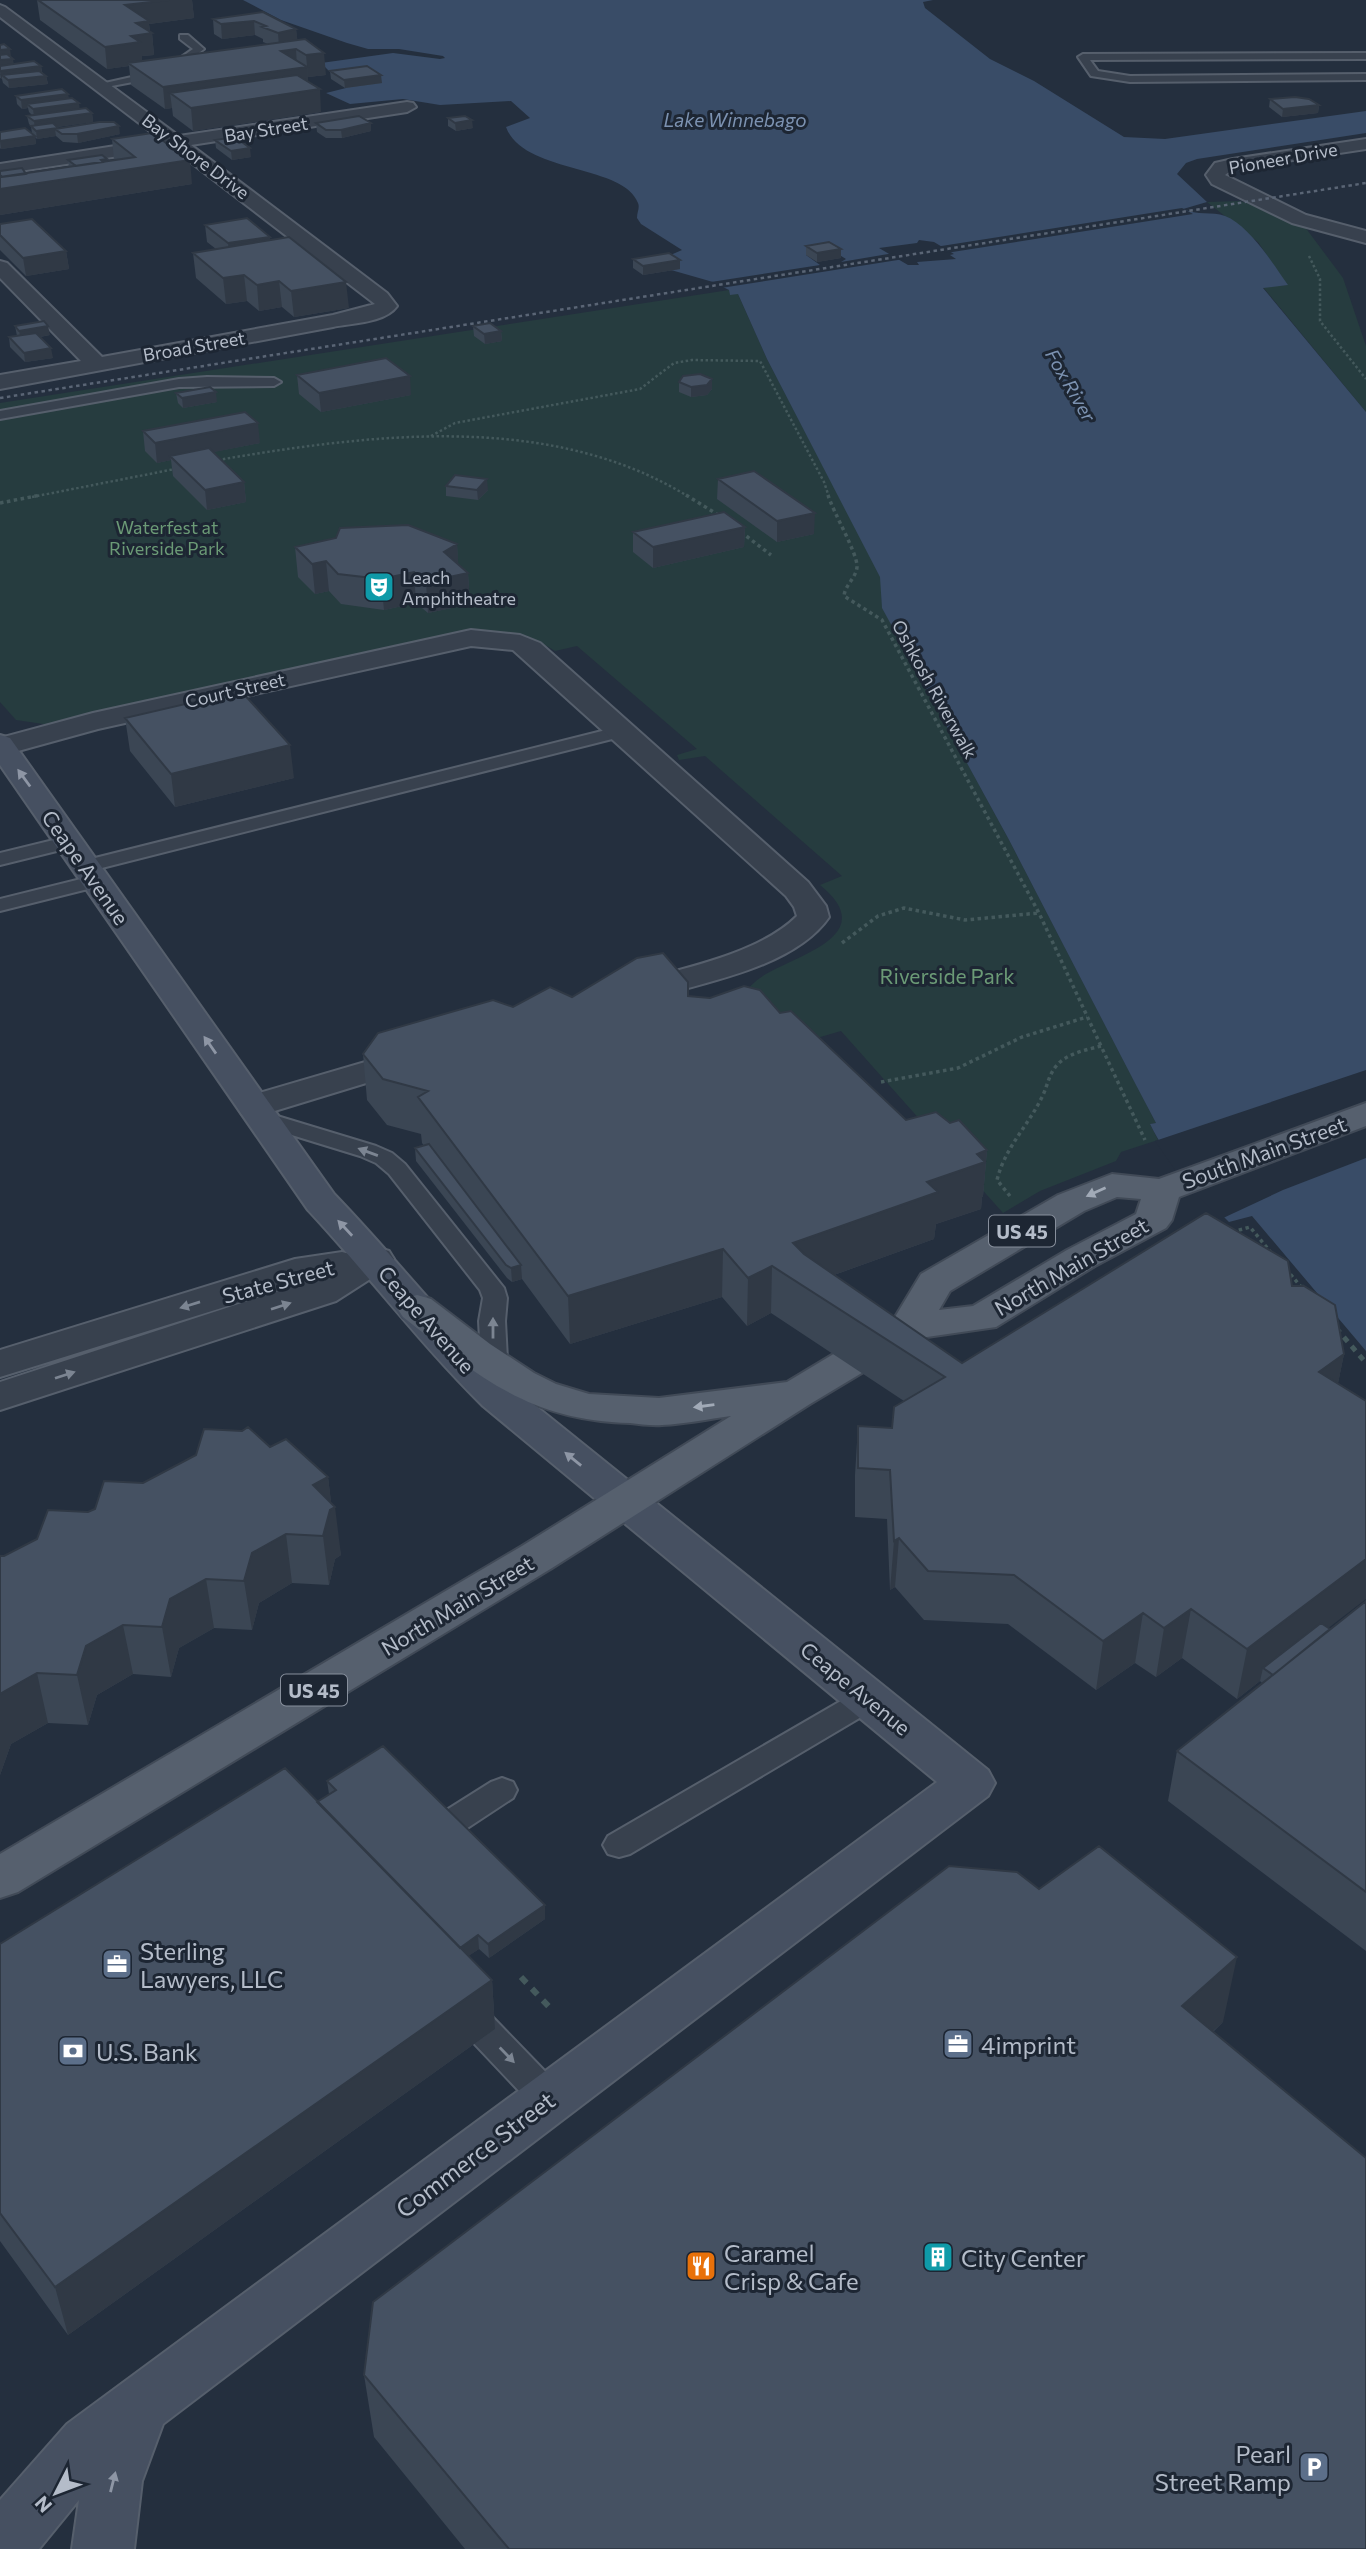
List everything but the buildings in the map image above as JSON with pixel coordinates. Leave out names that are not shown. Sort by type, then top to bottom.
[{"type":"main road","name":"South Main Street","points":[[1162,1190],[1366,1114]]},
{"type":"main road","name":"North Main Street","points":[[0,1878],[526,1564],[796,1394],[910,1326],[982,1318],[1081,1258],[1153,1220],[1162,1190],[1112,1185],[1072,1203],[936,1283],[910,1326]]},
{"type":"main road","points":[[417,1308],[495,1381],[588,1408],[639,1408],[659,1412],[796,1394]]},
{"type":"street","points":[[3,14],[35,12]]},
{"type":"street","name":"Bay Shore Drive","points":[[3,14],[178,142],[380,297],[387,306]]},
{"type":"street","name":"Bay Street","points":[[0,169],[407,107]]},
{"type":"street","name":"Pioneer Drive","points":[[1300,219],[1219,180],[1216,171],[1233,164],[1366,144]]},
{"type":"street","points":[[1300,219],[1366,237]]},
{"type":"street","points":[[0,267],[97,364]]},
{"type":"street","name":"Broad Street","points":[[0,382],[354,316],[384,310],[387,306]]},
{"type":"street","name":"Court Street","points":[[1,746],[93,722],[471,638],[520,643],[530,649],[797,889],[810,906],[813,916],[805,928],[794,936],[735,961],[602,1002]]},
{"type":"street","name":"Ceape Avenue","points":[[1,746],[321,1202],[417,1308]]},
{"type":"street","points":[[259,1112],[442,1050]]},
{"type":"street","name":"State Street","points":[[0,1364],[309,1268],[375,1259]]},
{"type":"street","name":"State Street","points":[[0,1396],[322,1292],[375,1259]]},
{"type":"street","name":"Ceape Avenue","points":[[495,1381],[626,1501],[971,1783]]},
{"type":"street","name":"Commerce Street","points":[[1,2549],[36,2503],[88,2445],[971,1783]]},
{"type":"street","points":[[103,2549],[112,2481],[141,2405]]},
{"type":"lane","points":[[101,85],[171,71],[199,49],[184,37]]},
{"type":"lane","points":[[1366,55],[1083,57],[1095,74],[1130,79],[1366,77]]},
{"type":"lane","points":[[0,415],[179,383],[274,382]]},
{"type":"lane","points":[[0,905],[84,863],[622,731]]},
{"type":"lane","points":[[0,859],[84,863]]},
{"type":"lane","points":[[259,1112],[368,1151],[384,1158],[397,1169],[492,1288],[495,1298],[495,1381]]},
{"type":"lane","points":[[619,1845],[868,1699]]},
{"type":"lane","points":[[404,1853],[502,1790]]},
{"type":"lane","points":[[443,1988],[549,2099]]},
{"type":"path","points":[[1300,219],[1296,240],[1317,265],[1323,297],[1320,321],[1366,379]]},
{"type":"path","name":"Oshkosh Riverwalk","points":[[431,436],[455,423],[640,389],[674,363],[692,360],[760,361],[824,482],[834,514],[857,561],[857,571],[844,591],[844,596],[882,620],[1039,914],[1145,1140]]},
{"type":"path","points":[[217,460],[331,441],[431,436],[524,443],[597,458],[671,484],[724,519]]},
{"type":"path","points":[[0,503],[178,468]]},
{"type":"path","points":[[734,526],[771,555]]},
{"type":"path","points":[[834,949],[879,914],[894,909],[904,908],[965,920],[1039,914]]},
{"type":"path","points":[[881,1082],[958,1068],[1022,1037],[1087,1017]]},
{"type":"path","points":[[1015,1200],[1001,1188],[998,1180],[1002,1160],[1013,1140],[1029,1119],[1058,1064],[1073,1054],[1101,1046]]},
{"type":"path","points":[[1227,1233],[1250,1227],[1304,1290]]},
{"type":"path","points":[[1330,1321],[1366,1363]]},
{"type":"path","points":[[521,1977],[552,2010]]},
{"type":"green space","points":[[1240,201],[1299,219],[1343,278],[1366,346],[1366,412],[1263,287],[1287,285],[1258,242],[1207,202]]},
{"type":"green space","name":"Waterfest at Riverside Park","points":[[729,290],[730,294],[738,294],[767,359],[881,577],[882,607],[1008,838],[1156,1123],[1150,1124],[1158,1140],[1121,1152],[1116,1161],[1040,1191],[1003,1213],[841,1031],[786,1047],[738,999],[762,976],[815,950],[839,929],[842,917],[836,902],[820,885],[842,876],[705,756],[679,760],[677,755],[697,749],[577,646],[555,651],[537,641],[518,636],[478,632],[50,725],[16,720],[0,702],[0,403]]},
{"type":"water","points":[[243,0],[933,0],[923,2],[925,8],[990,59],[1034,81],[1124,137],[1165,139],[1366,111],[1366,133],[1197,159],[1186,163],[1177,174],[1207,202],[1183,209],[1225,216],[1243,228],[1260,246],[1288,285],[1263,288],[1366,412],[1366,1351],[1252,1216],[1229,1222],[1185,1176],[1158,1138],[1150,1124],[1156,1123],[1008,838],[882,608],[880,577],[767,359],[738,294],[730,295],[729,290],[713,282],[671,270],[680,268],[666,257],[682,250],[641,224],[637,218],[638,203],[629,190],[614,181],[532,153],[516,142],[506,127],[530,118],[511,101],[440,105],[403,99],[350,104],[326,93],[346,88],[321,63],[393,53],[440,59],[445,58],[443,56],[399,49],[368,49],[281,20]],"holes":[[[919,240],[934,242],[954,254],[950,255],[956,259],[908,265],[879,248],[917,243]]]},
{"type":"pier","points":[[1182,208],[1193,214],[946,253],[935,247]]},
{"type":"pier","points":[[833,251],[846,259],[841,262],[894,253],[904,259],[721,288],[711,282],[820,265],[806,255]]},
{"type":"pier","points":[[1366,1070],[1366,1158],[1283,1190],[1221,1219],[1182,1180],[1155,1141]]},
{"type":"railway","points":[[0,398],[1366,183]]},
{"type":"place","name":"Leach Amphitheatre","points":[[379,587]]},
{"type":"place","name":"Sterling Lawyers, LLC","points":[[117,1964]]},
{"type":"place","name":"4imprint","points":[[958,2044]]},
{"type":"place","name":"U.S. Bank","points":[[73,2051]]},
{"type":"place","name":"City Center","points":[[938,2257]]},
{"type":"place","name":"Caramel Crisp & Cafe","points":[[701,2266]]},
{"type":"place","name":"Pearl Street Ramp","points":[[1314,2467]]},
{"type":"water label","name":"Lake Winnebago","points":[[735,119]]},
{"type":"water label","name":"Fox River","points":[[1071,385]]},
{"type":"park label","name":"Riverside Park","points":[[947,975]]}]
